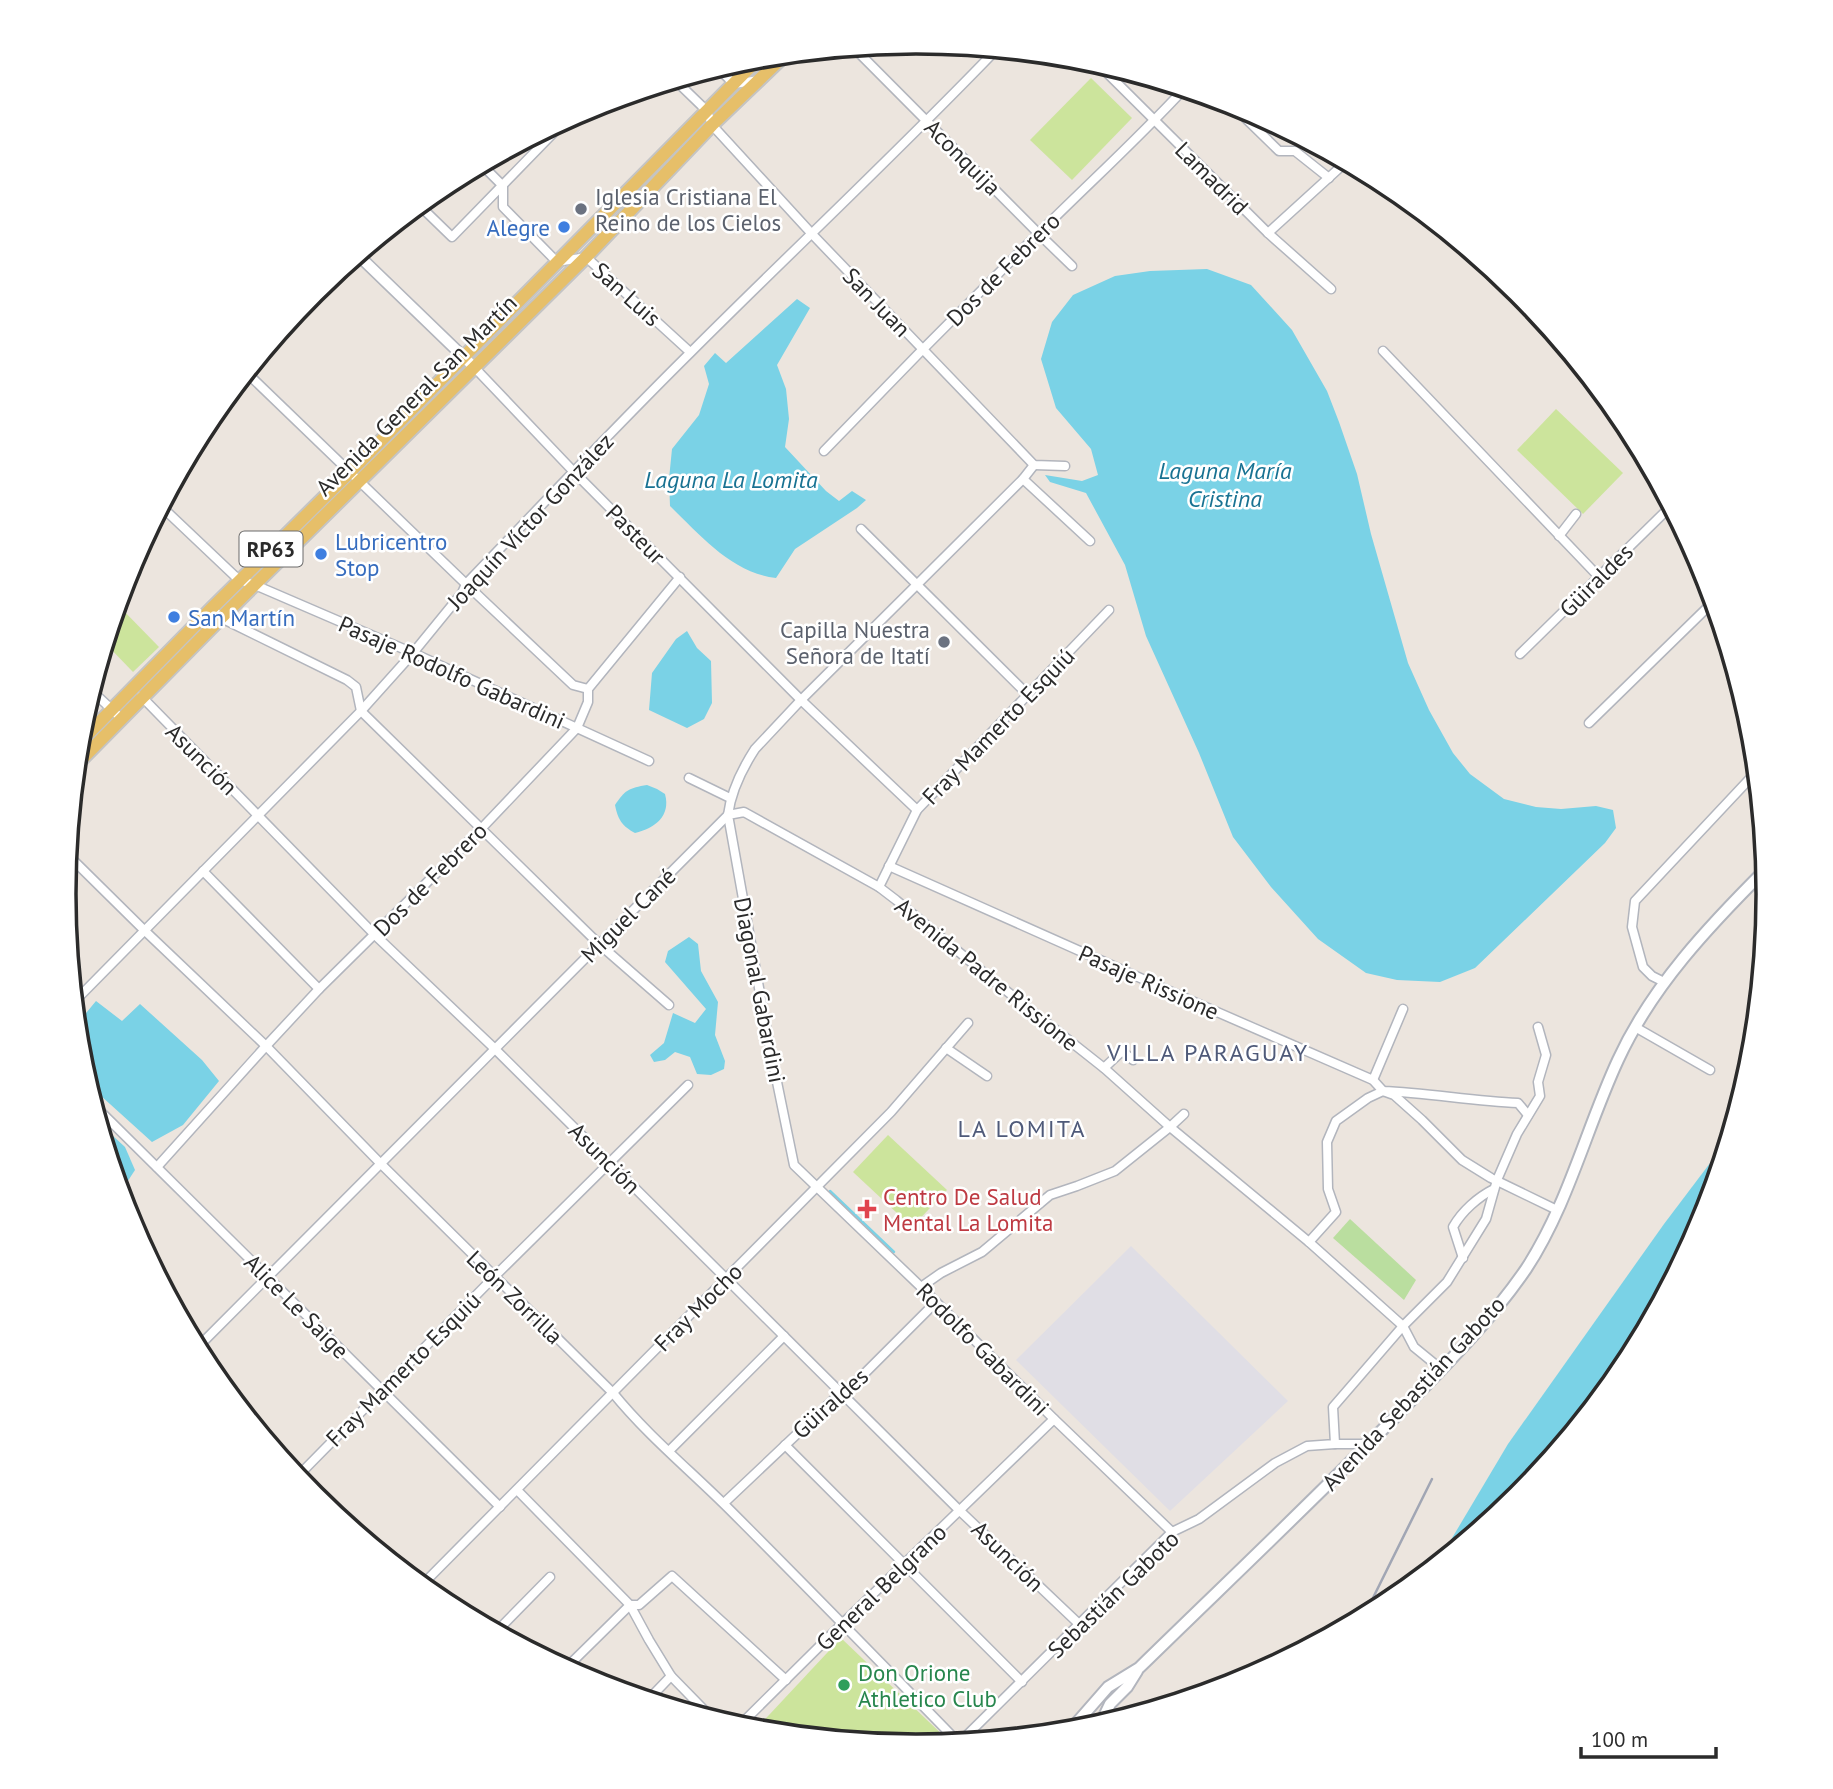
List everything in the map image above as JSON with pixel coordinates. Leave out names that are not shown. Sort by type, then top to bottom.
[{"type":"main road","name":"Avenida General San Martín","points":[[138,694],[239,580],[474,367],[773,67]]},
{"type":"main road","name":"Avenida General San Martín","points":[[92,733],[117,714],[255,585],[464,356],[745,72]]},
{"type":"main road","name":"Avenida General San Martín","points":[[89,749],[117,714]]},
{"type":"main road","name":"Avenida Sebastián Gaboto","points":[[1080,1719],[1108,1687],[1139,1668],[1369,1444],[1481,1327],[1513,1286],[1542,1241],[1618,1060],[1635,1027],[1664,982],[1721,914],[1756,879]]},
{"type":"main road","name":"Avenida Sebastián Gaboto","points":[[1106,1713],[1110,1704],[1128,1687],[1139,1668]]},
{"type":"street","name":"Aconquija","points":[[862,56],[1072,266]]},
{"type":"street","name":"Joaquín Víctor González","points":[[82,994],[361,711],[413,653],[462,593],[466,584],[690,352],[989,58]]},
{"type":"street","points":[[727,76],[734,83],[759,80]]},
{"type":"street","name":"Lamadrid","points":[[1112,78],[1268,233],[1331,289]]},
{"type":"street","points":[[683,88],[707,111]]},
{"type":"street","name":"Dos de Febrero","points":[[824,451],[922,349],[1178,96]]},
{"type":"street","name":"San Juan","points":[[707,111],[712,125],[812,234],[1034,465]]},
{"type":"street","points":[[1252,124],[1279,151],[1295,151],[1329,178]]},
{"type":"street","points":[[427,213],[452,237],[541,143]]},
{"type":"street","points":[[1268,233],[1339,168]]},
{"type":"street","name":"San Luis","points":[[489,172],[503,186],[503,207],[557,262],[586,257],[690,352]]},
{"type":"street","name":"Pasteur","points":[[364,261],[464,356],[574,472],[801,700],[917,810]]},
{"type":"street","points":[[1383,351],[1599,577]]},
{"type":"street","points":[[253,379],[573,685],[587,689]]},
{"type":"street","points":[[728,815],[730,798],[749,758],[801,700],[1034,465],[1065,466]]},
{"type":"street","points":[[1023,479],[1090,541]]},
{"type":"street","name":"Güiraldes","points":[[1520,654],[1664,512]]},
{"type":"street","points":[[168,513],[239,580],[255,585]]},
{"type":"street","points":[[1559,536],[1576,514]]},
{"type":"street","points":[[861,528],[1028,695]]},
{"type":"street","name":"Dos de Febrero","points":[[157,1167],[319,989],[481,829],[577,728],[588,702],[587,689],[680,578]]},
{"type":"street","name":"Pasaje Rodolfo Gabardini","points":[[255,585],[413,653],[649,761]]},
{"type":"street","points":[[212,608],[221,618],[347,680],[356,687],[361,711],[599,944],[669,1005]]},
{"type":"street","points":[[1589,723],[1706,609]]},
{"type":"street","name":"Fray Mamerto Esquiú","points":[[879,887],[917,810],[1109,610]]},
{"type":"street","name":"Asunción","points":[[138,694],[376,934],[960,1511],[1079,1624]]},
{"type":"street","points":[[100,698],[117,714]]},
{"type":"street","points":[[689,778],[730,798]]},
{"type":"street","points":[[1664,982],[1643,967],[1632,927],[1635,901],[1749,779]]},
{"type":"street","name":"Avenida Padre Rissione","points":[[728,815],[744,812],[879,887],[1104,1068],[1308,1242],[1403,1326],[1414,1347],[1441,1369]]},
{"type":"street","name":"Miguel Cané","points":[[205,1340],[728,815]]},
{"type":"street","name":"Diagonal Gabardini","points":[[728,815],[794,1165]]},
{"type":"street","name":"León Zorrilla","points":[[77,864],[266,1046],[629,1412],[724,1503],[950,1734]]},
{"type":"street","name":"Pasaje Rissione","points":[[889,866],[1373,1080],[1383,1091],[1394,1095],[1413,1112],[1462,1160],[1495,1185],[1557,1210]]},
{"type":"street","points":[[203,871],[319,989]]},
{"type":"street","points":[[1373,1080],[1403,1009]]},
{"type":"street","name":"Fray Mocho","points":[[429,1578],[891,1112],[968,1023]]},
{"type":"street","points":[[1335,1444],[1334,1407],[1403,1326],[1447,1282],[1486,1219],[1495,1185],[1517,1134],[1540,1096],[1538,1082],[1546,1055],[1538,1027]]},
{"type":"street","points":[[1635,1027],[1710,1070]]},
{"type":"street","points":[[946,1048],[987,1076]]},
{"type":"street","points":[[1104,1068],[1122,1051],[1133,1060]]},
{"type":"street","name":"Fray Mamerto Esquiú","points":[[304,1470],[688,1085]]},
{"type":"street","points":[[1308,1242],[1336,1212],[1328,1189],[1327,1142],[1336,1121],[1368,1098],[1383,1091],[1518,1103],[1528,1115]]},
{"type":"street","points":[[921,1287],[941,1273],[982,1252],[1050,1195],[1115,1171],[1184,1114]]},
{"type":"street","name":"Alice Le Saige","points":[[107,1117],[500,1507]]},
{"type":"street","name":"Rodolfo Gabardini","points":[[794,1165],[1172,1532]]},
{"type":"street","points":[[1463,1258],[1453,1227],[1458,1218],[1495,1185]]},
{"type":"street","name":"Güiraldes","points":[[724,1503],[833,1400],[843,1395],[936,1302]]},
{"type":"street","points":[[669,1451],[784,1336]]},
{"type":"street","name":"General Belgrano","points":[[748,1718],[1054,1419]]},
{"type":"street","name":"Sebastián Gaboto","points":[[969,1733],[1172,1532],[1199,1519],[1275,1463],[1307,1446],[1369,1444]]},
{"type":"street","points":[[785,1445],[1022,1682]]},
{"type":"street","points":[[517,1490],[630,1605],[671,1676],[701,1706]]},
{"type":"street","points":[[573,1661],[630,1605],[639,1605],[672,1576],[786,1680]]},
{"type":"street","points":[[502,1625],[550,1577]]},
{"type":"street","points":[[655,1693],[671,1676]]},
{"type":"shaded area","points":[[1131,1246],[1288,1401],[1170,1511],[1016,1360]]},
{"type":"green space","points":[[1091,78],[1132,118],[1072,180],[1030,140]]},
{"type":"green space","points":[[1556,409],[1623,473],[1583,514],[1517,450]]},
{"type":"green space","points":[[125,612],[159,647],[133,672],[113,651]]},
{"type":"green space","points":[[888,1135],[947,1190],[912,1227],[853,1172]]},
{"type":"green space","points":[[1350,1219],[1416,1280],[1404,1300],[1333,1238]]},
{"type":"green space","name":"Don Orione Athletico Club","points":[[841,1638],[942,1734],[862,1733],[764,1721]]},
{"type":"water","name":"Laguna María Cristina","points":[[1207,269],[1251,285],[1292,330],[1327,391],[1357,474],[1371,534],[1408,663],[1429,710],[1453,753],[1470,774],[1504,799],[1536,807],[1561,809],[1596,806],[1613,810],[1616,828],[1605,843],[1475,968],[1440,982],[1397,980],[1366,973],[1318,939],[1271,887],[1233,837],[1199,753],[1146,636],[1125,565],[1086,493],[1050,482],[1045,475],[1082,481],[1098,475],[1091,449],[1056,408],[1041,359],[1052,322],[1073,295],[1115,276],[1150,271]]},
{"type":"water","name":"Laguna La Lomita","points":[[797,299],[810,308],[777,365],[786,389],[789,419],[785,447],[826,491],[839,501],[852,491],[866,500],[795,549],[776,578],[745,569],[705,540],[670,506],[669,479],[672,449],[699,415],[709,384],[704,366],[715,353],[726,363]]},
{"type":"water","points":[[687,631],[697,648],[711,661],[712,703],[704,719],[687,728],[649,710],[652,673],[676,639]]},
{"type":"water","points":[[647,785],[665,794],[666,809],[655,824],[635,833],[621,822],[615,805],[628,790]]},
{"type":"water","points":[[689,937],[698,944],[701,971],[718,1002],[715,1035],[725,1061],[724,1069],[711,1075],[697,1074],[690,1057],[675,1052],[665,1060],[654,1062],[650,1055],[664,1043],[673,1013],[695,1023],[706,1009],[665,962],[668,951]]},
{"type":"water","points":[[96,1001],[122,1021],[140,1004],[202,1060],[219,1081],[183,1125],[152,1142],[101,1096],[85,1015]]},
{"type":"water","points":[[112,1135],[125,1147],[135,1170],[127,1182]]},
{"type":"water","points":[[1714,1157],[1693,1216],[1670,1266],[1615,1361],[1548,1449],[1511,1489],[1448,1545],[1508,1444]]},
{"type":"waterway","points":[[830,1191],[894,1252]]},
{"type":"railway","points":[[1372,1600],[1432,1479]]},
{"type":"place","name":"Iglesia Cristiana El Reino de los Cielos","points":[[581,209]]},
{"type":"place","name":"Alegre","points":[[564,227]]},
{"type":"place","name":"Lubricentro Stop","points":[[321,554]]},
{"type":"place","name":"San Martín","points":[[174,617]]},
{"type":"place","name":"Capilla Nuestra Señora de Itatí","points":[[944,642]]},
{"type":"place","name":"Centro De Salud Mental La Lomita","points":[[867,1209]]},
{"type":"place","name":"Don Orione Athletico Club","points":[[844,1685]]},
{"type":"district","name":"VILLA PARAGUAY","points":[[1208,1052]]},
{"type":"district","name":"LA LOMITA","points":[[1022,1128]]}]
